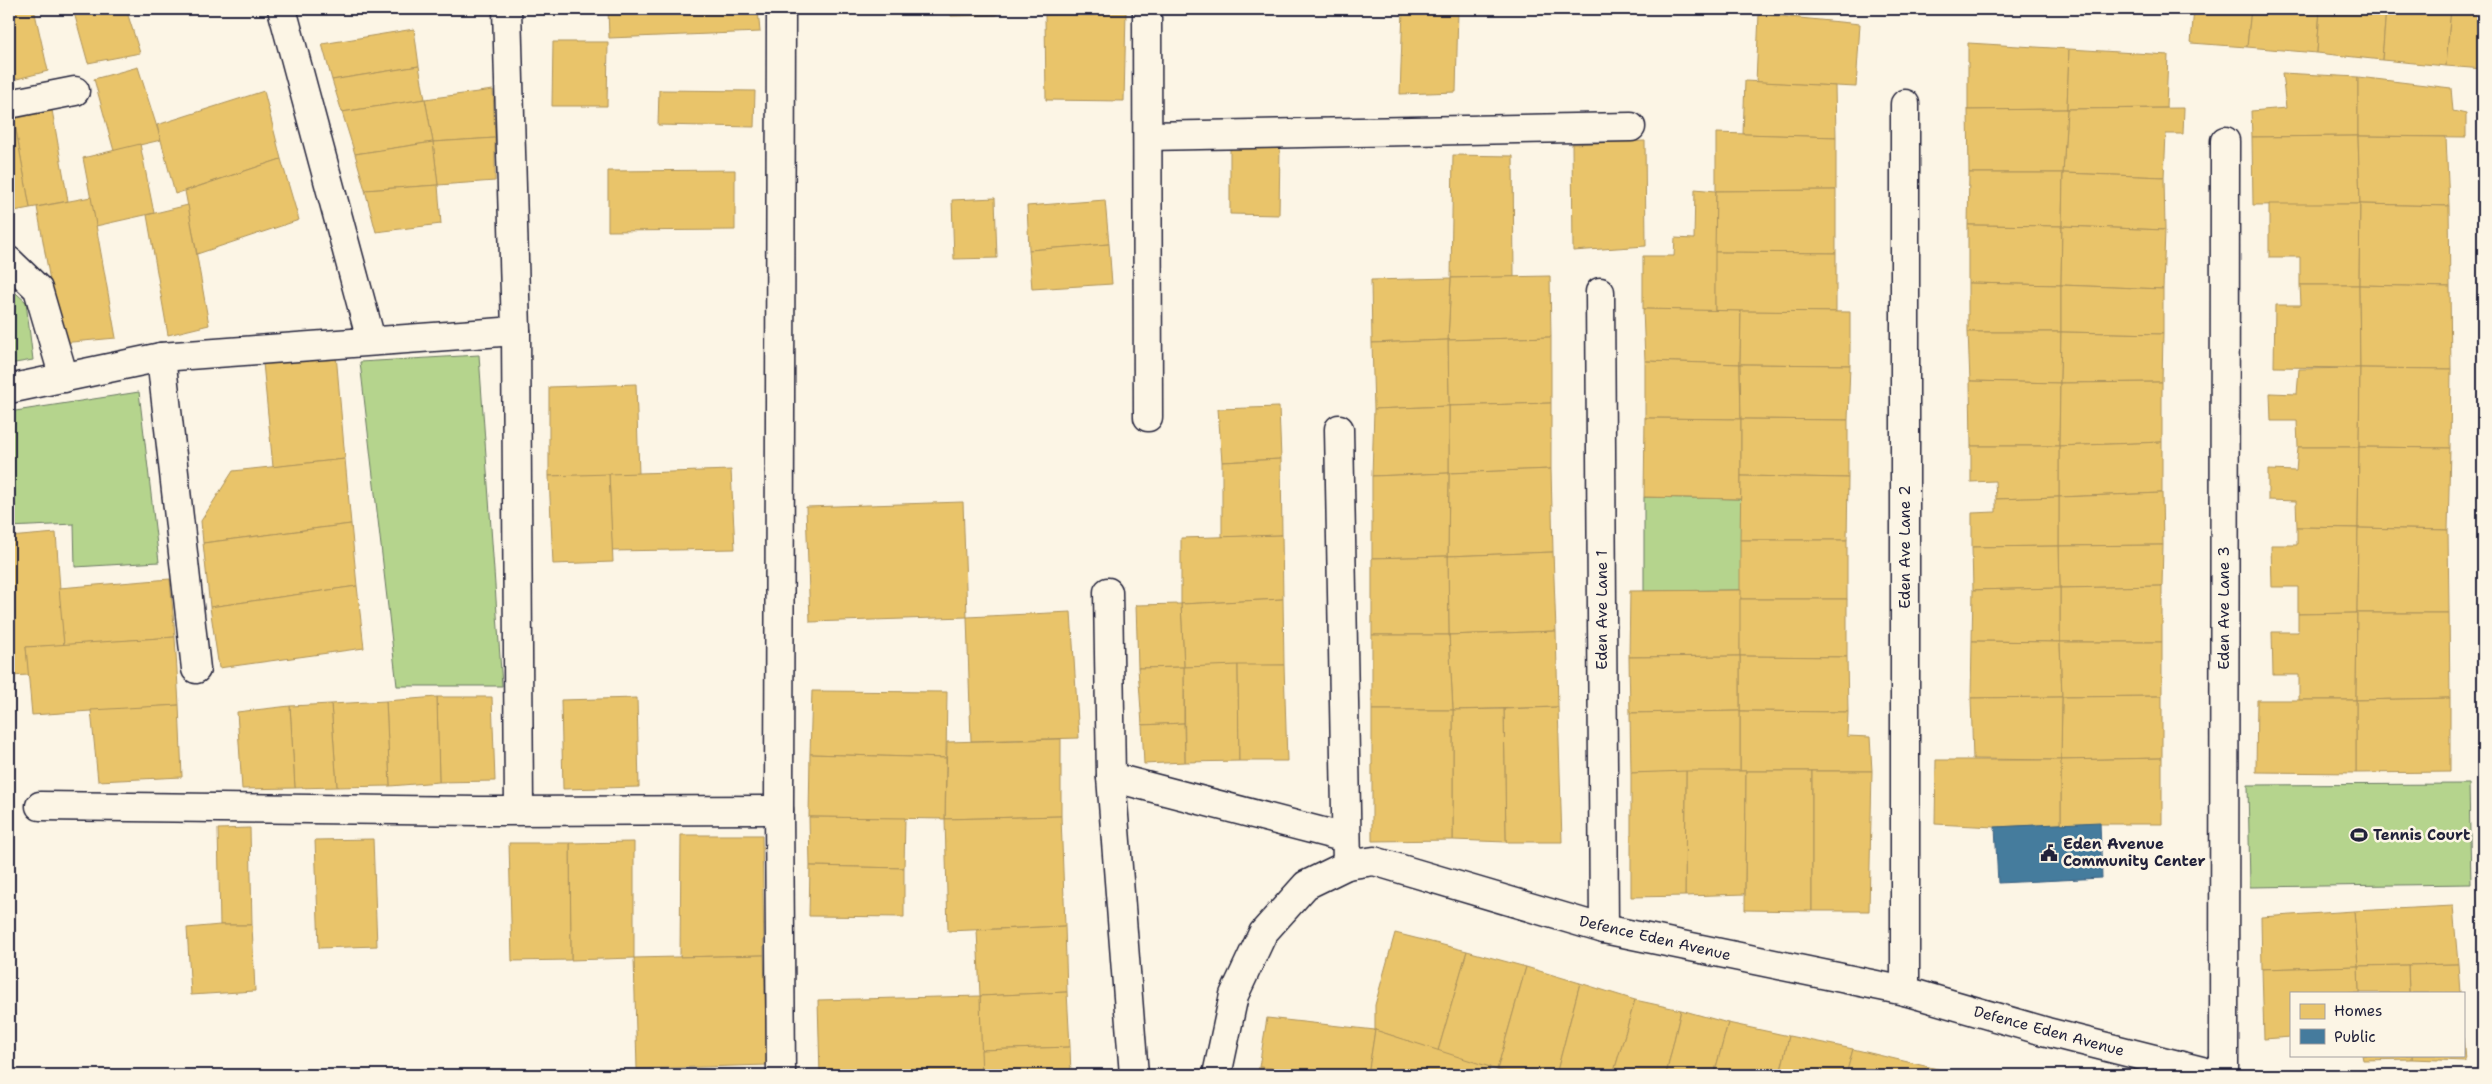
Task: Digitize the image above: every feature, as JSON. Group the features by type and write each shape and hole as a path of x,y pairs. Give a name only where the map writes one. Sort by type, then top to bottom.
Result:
{"street":[{"path":"282,9 371,340"},
{"path":"507,9 516,331 519,810"},
{"path":"781,9 779,810 781,1075"},
{"path":"1147,9 1148,417"},
{"path":"9,104 75,92"},
{"name":"Eden Ave Lane 2","path":"1904,991 1905,104"},
{"path":"1148,136 1631,127"},
{"name":"Eden Ave Lane 3","path":"2224,1075 2225,141"},
{"path":"9,262 38,289 64,378"},
{"name":"Eden Ave Lane 1","path":"1600,292 1604,929"},
{"path":"9,389 161,357 371,340 516,331"},
{"path":"161,357 196,669"},
{"path":"1339,429 1347,865"},
{"path":"1108,592 1111,777 1134,1075"},
{"path":"1111,777 1346,838"},
{"path":"40,806 779,810"},
{"name":"Defence Eden Avenue","path":"1217,1075 1234,995 1263,933 1306,885 1347,865 1374,861 1604,929 1904,991 2047,1032 2218,1075"}],"green space":[{"path":"9,287 26,302 33,360 9,364"},
{"path":"479,355 502,686 397,686 360,362"},
{"path":"139,392 159,562 75,567 74,524 9,527 9,412"},
{"path":"1644,497 1741,499 1741,590 1644,591"},
{"name":"Tennis Court","path":"2469,784 2471,884 2250,887 2248,785"}],"building: Homes":[{"path":"9,9 34,9 48,71 9,81"},
{"path":"73,9 126,9 140,53 88,63"},
{"path":"608,9 758,9 760,32 609,38"},
{"path":"802,9 912,9 912,11 802,13"},
{"path":"951,9 997,9 997,15 951,16"},
{"path":"1045,9 1125,9 1126,12 1045,15"},
{"path":"1403,9 1458,9 1456,92 1400,94"},
{"path":"2194,9 2251,9 2247,47 2191,43"},
{"path":"2251,9 2320,9 2317,53 2247,47"},
{"path":"2320,9 2386,9 2382,60 2317,53"},
{"path":"2386,9 2451,9 2446,66 2382,60"},
{"path":"2451,9 2483,9 2483,69 2446,66"},
{"path":"1126,12 1124,101 1046,100 1045,15"},
{"path":"1759,14 1860,24 1856,87 1756,82"},
{"path":"414,29 419,66 332,80 322,44"},
{"path":"553,42 608,42 607,106 552,106"},
{"path":"1968,43 2069,49 2067,109 1968,110"},
{"path":"2069,49 2168,55 2166,108 2067,109"},
{"path":"419,66 425,99 342,112 332,80"},
{"path":"138,67 161,140 114,151 94,79"},
{"path":"2282,73 2358,77 2358,136 2252,137 2251,111 2286,108"},
{"path":"2358,77 2451,88 2453,111 2466,114 2466,137 2358,136"},
{"path":"1745,81 1835,86 1836,137 1743,134"},
{"path":"493,90 495,138 433,142 425,99"},
{"path":"659,90 755,91 754,127 658,125"},
{"path":"264,91 281,159 175,194 157,125"},
{"path":"425,99 433,142 355,154 342,112"},
{"path":"2184,108 2183,134 2166,134 2164,177 2063,173 2067,109"},
{"path":"2067,109 2063,173 1969,173 1968,110"},
{"path":"52,110 68,201 30,208 14,119"},
{"path":"14,119 30,208 9,212 9,120"},
{"path":"1716,133 1836,137 1836,190 1716,191"},
{"path":"2358,136 2360,204 2253,205 2252,137"},
{"path":"2358,136 2446,137 2449,206 2360,204"},
{"path":"495,138 495,181 438,185 433,142"},
{"path":"1645,141 1646,246 1573,251 1572,144"},
{"path":"433,142 438,185 365,190 355,154"},
{"path":"140,144 154,213 96,226 83,158"},
{"path":"1230,146 1280,147 1279,215 1230,214"},
{"path":"1453,155 1513,156 1514,277 1451,278"},
{"path":"281,159 299,220 197,254 185,191"},
{"path":"735,170 735,230 608,231 608,171"},
{"path":"1969,173 2063,173 2062,226 1968,225"},
{"path":"2063,173 2164,177 2165,230 2062,226"},
{"path":"438,185 441,224 376,232 365,190"},
{"path":"1695,189 1716,191 1715,311 1643,309 1643,256 1674,256 1675,238 1694,239"},
{"path":"1836,190 1836,253 1715,252 1716,191"},
{"path":"91,197 116,338 61,343 37,207"},
{"path":"995,198 997,258 954,259 952,200"},
{"path":"1105,200 1109,244 1029,250 1027,206"},
{"path":"2269,204 2360,204 2359,285 2300,285 2300,257 2269,257"},
{"path":"2360,204 2449,206 2450,287 2359,285"},
{"path":"188,205 209,325 168,335 147,215"},
{"path":"1968,225 2062,226 2061,285 1968,283"},
{"path":"2062,226 2165,230 2163,289 2061,285"},
{"path":"1109,244 1112,284 1032,289 1029,250"},
{"path":"1715,252 1836,253 1836,312 1715,311"},
{"path":"1550,276 1551,337 1448,340 1451,278"},
{"path":"1451,278 1448,340 1372,343 1371,280"},
{"path":"1968,283 2061,285 2061,332 1968,332"},
{"path":"2061,285 2163,289 2163,334 2061,332"},
{"path":"2300,285 2359,285 2360,368 2274,367 2275,305 2301,305"},
{"path":"2359,285 2450,287 2451,369 2360,368"},
{"path":"1643,309 1741,311 1740,364 1645,361"},
{"path":"1741,311 1850,312 1850,365 1740,364"},
{"path":"1968,332 2061,332 2060,383 1970,381"},
{"path":"2061,332 2163,334 2162,382 2060,383"},
{"path":"1551,337 1551,403 1449,406 1448,340"},
{"path":"1448,340 1449,406 1374,409 1372,343"},
{"path":"336,354 345,459 273,467 263,363"},
{"path":"1645,361 1740,364 1741,419 1645,418"},
{"path":"1740,364 1850,365 1848,420 1741,419"},
{"path":"2360,368 2359,447 2298,447 2297,421 2271,421 2270,393 2297,394 2299,369"},
{"path":"2360,368 2451,369 2450,448 2359,447"},
{"path":"1970,381 2060,383 2059,446 1971,446"},
{"path":"2162,382 2162,442 2059,446 2060,383"},
{"path":"636,384 639,474 549,476 549,387"},
{"path":"1551,403 1551,469 1449,473 1449,406"},
{"path":"1449,406 1449,473 1372,476 1374,409"},
{"path":"1279,407 1281,459 1222,462 1218,409"},
{"path":"1645,418 1741,419 1741,499 1644,497"},
{"path":"1741,419 1848,420 1848,478 1741,476"},
{"path":"2162,442 2162,493 2059,497 2059,446"},
{"path":"1971,446 2059,446 2059,497 1996,499 1995,481 1971,482"},
{"path":"2298,447 2359,447 2358,528 2297,527 2296,501 2268,500 2268,470 2296,471"},
{"path":"2359,447 2450,448 2448,530 2358,528"},
{"path":"345,459 351,524 203,543 201,521 233,471"},
{"path":"1281,459 1282,535 1222,537 1222,462"},
{"path":"1551,469 1553,552 1448,556 1449,473"},
{"path":"731,470 735,549 612,551 609,474"},
{"path":"1449,473 1448,556 1372,558 1372,476"},
{"path":"609,474 613,562 553,564 549,476"},
{"path":"1741,476 1848,478 1847,540 1740,540"},
{"path":"2162,493 2163,545 2059,546 2059,497"},
{"path":"2059,497 2059,546 1972,547 1972,513 1996,512 1996,499"},
{"path":"963,502 967,617 810,622 806,507"},
{"path":"351,524 357,586 210,607 203,543"},
{"path":"2297,527 2358,528 2357,613 2298,614 2298,587 2272,587 2271,545 2297,545"},
{"path":"2358,528 2448,530 2449,613 2357,613"},
{"path":"56,533 64,645 26,647 29,675 9,676 9,537"},
{"path":"1282,535 1283,599 1181,604 1181,538"},
{"path":"1740,540 1847,540 1847,599 1740,599"},
{"path":"2163,545 2162,586 2060,588 2059,546"},
{"path":"2059,546 2060,588 1973,590 1972,547"},
{"path":"1553,552 1556,631 1449,635 1448,556"},
{"path":"1448,556 1449,635 1372,635 1372,558"},
{"path":"170,579 175,637 64,645 59,588"},
{"path":"357,586 364,648 219,668 210,607"},
{"path":"2162,586 2162,642 2060,642 2060,588"},
{"path":"2060,588 2060,642 1972,641 1973,590"},
{"path":"1741,590 1740,656 1629,657 1630,591"},
{"path":"1283,599 1284,665 1184,667 1181,604"},
{"path":"1740,599 1847,599 1847,657 1740,656"},
{"path":"1181,604 1184,667 1138,668 1136,605"},
{"path":"1071,612 1079,738 971,741 967,617"},
{"path":"2357,613 2356,700 2299,700 2299,675 2273,675 2272,632 2298,632 2298,614"},
{"path":"2357,613 2449,613 2450,698 2356,700"},
{"path":"1556,631 1558,707 1453,710 1449,635"},
{"path":"1372,635 1449,635 1453,710 1372,710"},
{"path":"175,637 179,705 32,715 26,647"},
{"path":"1972,641 2060,642 2062,697 1971,698"},
{"path":"2060,642 2162,642 2162,696 2062,697"},
{"path":"1740,656 1847,657 1848,712 1740,711"},
{"path":"1740,656 1740,711 1630,713 1629,657"},
{"path":"1238,665 1239,761 1185,762 1184,667"},
{"path":"1238,665 1284,665 1287,761 1239,761"},
{"path":"1184,667 1184,723 1142,725 1138,668"},
{"path":"812,691 947,692 946,758 810,754"},
{"path":"2162,696 2162,758 2061,760 2062,697"},
{"path":"437,697 492,697 495,781 439,782"},
{"path":"437,697 439,782 390,786 386,701"},
{"path":"2062,697 2061,760 1973,759 1971,698"},
{"path":"637,698 639,787 563,789 561,700"},
{"path":"2450,698 2450,772 2356,773 2356,700"},
{"path":"2257,700 2356,700 2356,773 2256,772"},
{"path":"386,701 390,786 337,787 331,704"},
{"path":"331,704 337,787 295,788 290,706"},
{"path":"179,705 182,777 98,781 91,710"},
{"path":"290,706 295,788 242,789 237,712"},
{"path":"1558,707 1562,842 1506,842 1504,709"},
{"path":"1504,709 1506,842 1453,840 1453,710"},
{"path":"1372,710 1453,710 1453,840 1372,841"},
{"path":"1740,711 1848,712 1847,736 1870,737 1872,771 1740,771"},
{"path":"1740,711 1740,771 1631,773 1630,713"},
{"path":"1184,723 1185,762 1144,764 1142,725"},
{"path":"1061,739 1061,816 945,819 947,742"},
{"path":"810,754 946,758 945,819 809,817"},
{"path":"2162,758 2162,824 2061,824 2061,760"},
{"path":"1936,760 2061,760 2061,824 1995,827 1935,824"},
{"path":"1686,771 1746,771 1745,894 1685,896"},
{"path":"1686,771 1685,896 1631,897 1631,773"},
{"path":"1746,771 1812,771 1812,911 1745,910"},
{"path":"1812,771 1872,771 1869,911 1812,911"},
{"path":"1061,816 1065,926 948,931 945,819"},
{"path":"809,817 905,818 904,868 810,866"},
{"path":"250,828 252,925 220,925 218,829"},
{"path":"681,835 762,835 764,955 680,957"},
{"path":"373,839 377,946 319,948 315,840"},
{"path":"634,842 634,958 571,960 570,843"},
{"path":"509,843 570,843 571,960 512,961"},
{"path":"810,866 904,868 904,917 809,916"},
{"path":"2453,906 2458,964 2358,966 2354,911"},
{"path":"2354,911 2358,966 2262,969 2261,917"},
{"path":"252,925 255,991 191,995 187,928"},
{"path":"1065,926 1067,992 980,996 977,930"},
{"path":"1395,933 1467,951 1438,1051 1375,1030 1375,1005"},
{"path":"1467,951 1526,967 1497,1070 1438,1051"},
{"path":"764,955 767,1065 637,1069 634,958"},
{"path":"2458,964 2460,992 2409,992 2408,965"},
{"path":"2408,965 2409,992 2359,992 2358,966"},
{"path":"2358,966 2359,992 2290,992 2290,1037 2264,1039 2262,969"},
{"path":"1526,967 1580,983 1556,1075 1515,1075 1497,1070"},
{"path":"1580,983 1635,1000 1613,1075 1556,1075"},
{"path":"1067,992 1070,1047 981,1050 980,996"},
{"path":"980,996 982,1075 820,1075 818,1000"},
{"path":"1635,1000 1681,1010 1666,1075 1613,1075"},
{"path":"1681,1010 1728,1023 1714,1075 1666,1075"},
{"path":"1267,1018 1375,1030 1368,1075 1330,1075 1259,1067"},
{"path":"1728,1023 1789,1036 1780,1075 1714,1075"},
{"path":"1375,1030 1490,1067 1488,1075 1368,1075"},
{"path":"1789,1036 1853,1049 1846,1075 1780,1075"},
{"path":"1070,1047 1071,1075 982,1075 981,1050"},
{"path":"2464,1048 2465,1061 2412,1059 2412,1056 2464,1056"},
{"path":"1853,1049 1929,1067 1926,1075 1846,1075"},
{"path":"2362,1056 2412,1056 2412,1059 2363,1060"},
{"path":"1259,1067 1330,1075 1258,1075"},
{"path":"1929,1067 1964,1075 1926,1075"}],"building: Public":[{"name":"Eden Avenue Community Center","path":"2100,822 2102,878 1998,883 1995,827"}],"place":[{"name":"Tennis Court","path":"2359,835"},
{"name":"Eden Avenue Community Center","path":"2049,853"}]}
